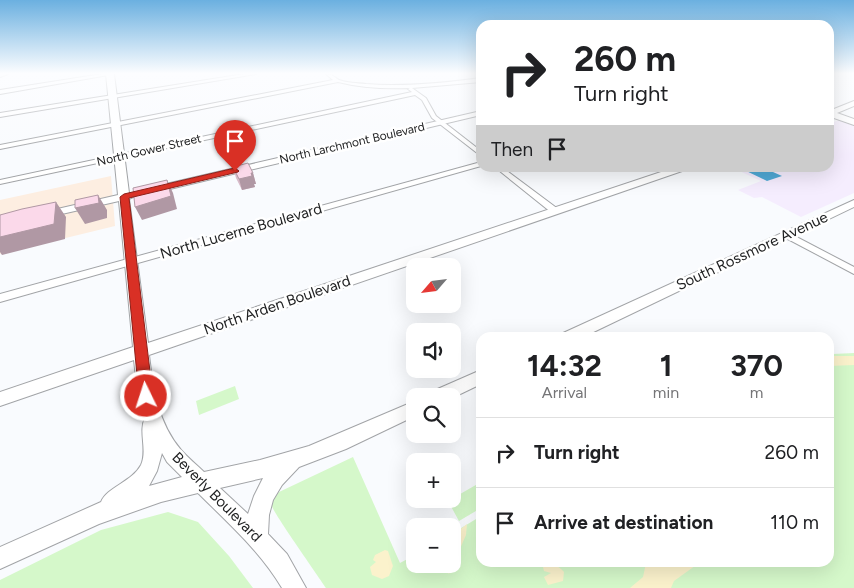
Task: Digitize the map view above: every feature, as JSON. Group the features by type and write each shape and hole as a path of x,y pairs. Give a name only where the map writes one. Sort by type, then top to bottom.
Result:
{"main road":[{"name":"Beverly Boulevard","path":"114,101 146,396 157,428 165,443 183,466 258,538 279,562 295,588"},
{"path":"834,111 854,103"},
{"name":"North Larchmont Boulevard","path":"32,218 476,114"},
{"path":"834,116 854,122"},
{"name":"North Arden Boulevard","path":"0,398 669,172"},
{"name":"South Rossmore Avenue","path":"579,332 854,203"},
{"path":"457,388 476,379"},
{"path":"67,527 130,491 150,469 154,457 154,447 146,396"},
{"path":"0,558 67,527 140,499 295,460 406,412"},
{"path":"258,538 259,508 264,494 272,480 295,460"}],"street":[{"path":"0,116 87,101"},
{"path":"0,147 230,101"},
{"name":"North Gower Street","path":"0,182 375,101"},
{"path":"425,101 432,115 476,150"},
{"name":"North Lucerne Boulevard","path":"0,298 476,165"},
{"path":"504,172 555,211"},
{"path":"787,234 854,272"}],"shaded area":[{"path":"839,120 854,126 854,193 801,217 762,197 754,198 738,190 761,181 742,172 834,172 834,122"},
{"path":"111,176 115,226 0,254 0,200"}],"green space":[{"path":"854,353 854,588 326,588 274,511 272,506 273,500 279,492 353,457 400,563 406,560 406,573 461,573 461,528 476,519 476,567 834,567 834,354"},
{"path":"235,386 239,399 199,415 196,401"},
{"path":"476,485 476,511 461,520 461,518 457,518 452,508 461,508 461,494"},
{"path":"168,512 198,522 229,556 253,588 0,588 0,580 101,530"}],"sand":[{"path":"834,356 854,356 854,365 834,366"},
{"path":"467,524 466,535 461,546 461,529"},
{"path":"385,550 388,551 393,566 389,576 382,579 372,575 370,567 376,562 373,560 375,555"},
{"path":"543,567 558,567 564,572 563,581 548,585 544,577 551,573 544,571"},
{"path":"645,567 693,567 674,581 671,588 630,588 643,577"}],"water":[{"path":"748,172 773,172 782,176 767,181"}],"building":[{"path":"248,163 253,173 251,173 252,176 239,179 233,167"},
{"path":"167,180 171,196 135,207 133,188"},
{"path":"98,195 99,203 75,208 75,200"},
{"path":"56,202 54,224 0,237 0,215"}],"route":[{"path":"146,396 124,197 235,171"}]}
